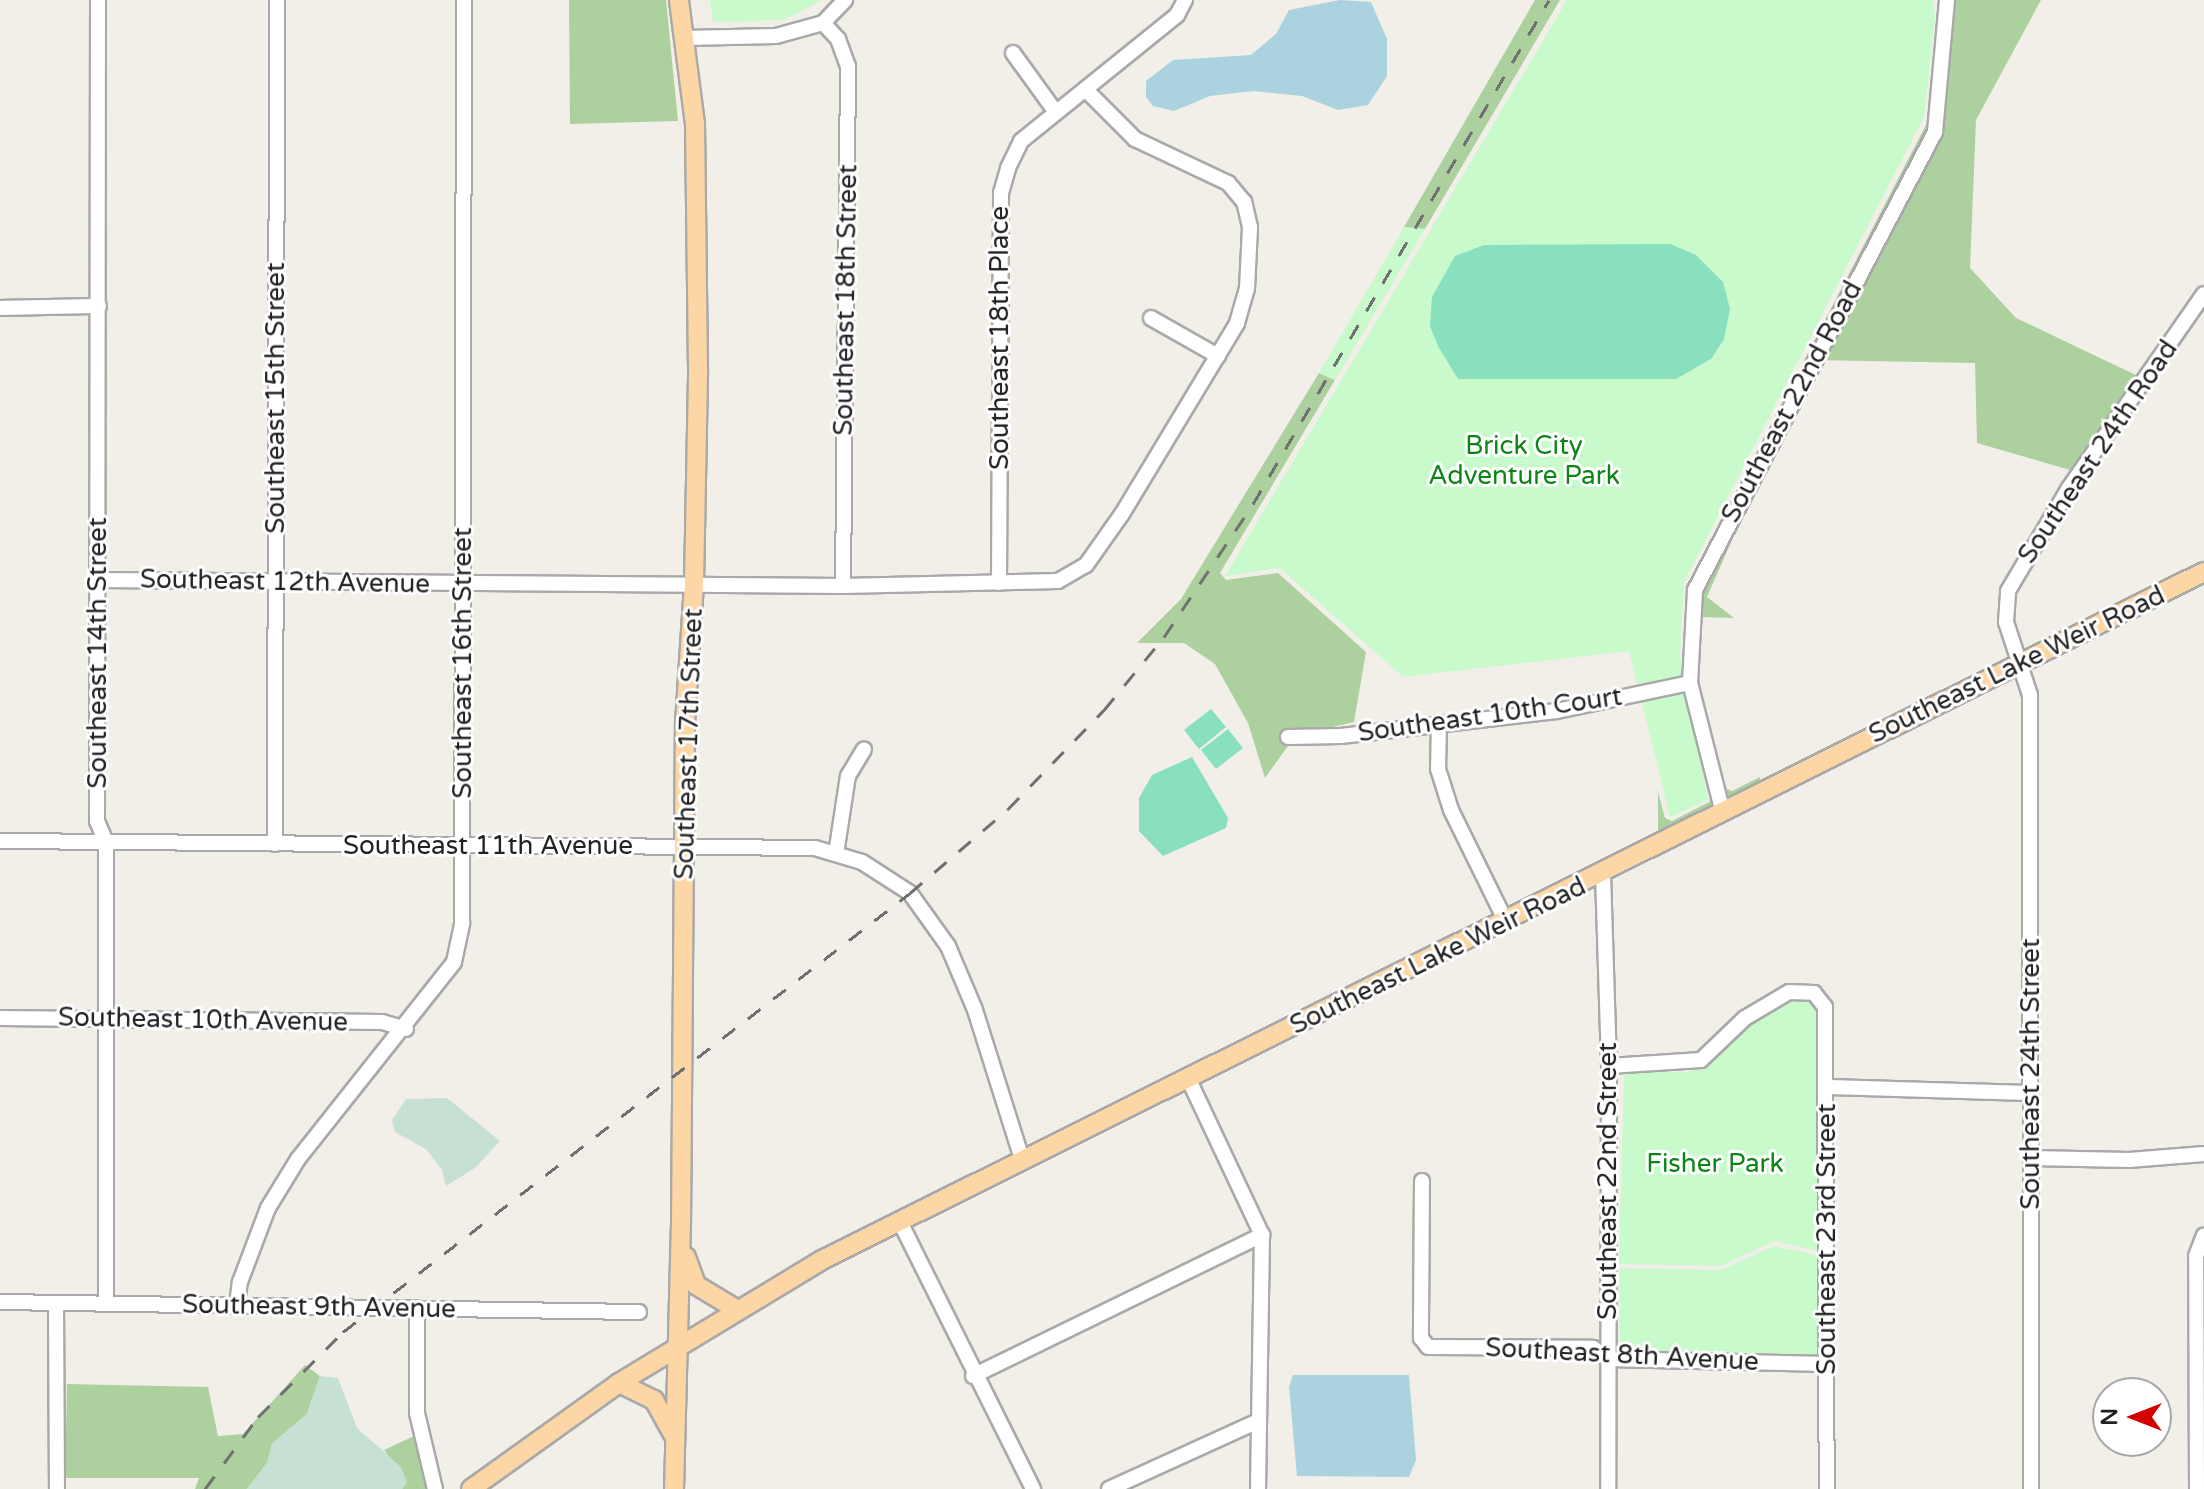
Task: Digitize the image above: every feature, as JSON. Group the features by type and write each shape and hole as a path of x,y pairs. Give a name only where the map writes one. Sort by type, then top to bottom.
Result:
{"main road":[{"name":"Southeast 17th Street","path":"674,1489 681,1239 685,723 694,584 699,193 679,0"},
{"name":"Southeast Lake Weir Road","path":"471,1489 619,1383 678,1349 736,1309 822,1260 901,1224 1603,874 2019,660 2204,572"},
{"path":"681,1239 696,1285 736,1309"},
{"path":"619,1383 654,1400 675,1441"}],"street":[{"name":"Southeast 14th Street","path":"98,0 97,821 106,842 106,1304"},
{"name":"Southeast 15th Street","path":"275,844 277,0"},
{"name":"Southeast 16th Street","path":"237,1305 240,1282 268,1208 298,1159 406,1029 454,962 462,923 464,0"},
{"path":"685,38 776,36 823,23 845,0"},
{"name":"Southeast 18th Place","path":"999,583 1001,193 1021,141 1177,15 1185,0"},
{"name":"Southeast 22nd Road","path":"1723,813 1690,683 1695,590 1935,132 1947,0"},
{"name":"Southeast 18th Street","path":"823,23 838,39 848,66 843,586"},
{"path":"1013,53 1055,111"},
{"name":"Southeast 12th Avenue","path":"99,580 843,586 1058,581 1086,565 1218,356 1237,323 1247,289 1250,227 1244,202 1228,183 1135,139 1086,90"},
{"name":"Southeast 24th Road","path":"2019,660 2006,622 2008,591 2019,569 2069,488 2204,294"},
{"path":"0,308 99,306"},
{"path":"1151,318 1218,356"},
{"name":"Southeast 24th Street","path":"2019,660 2030,695 2031,1489"},
{"name":"Southeast 10th Court","path":"1288,737 1557,711 1690,683"},
{"path":"1439,723 1438,769 1451,810 1506,922"},
{"path":"836,854 848,776 864,749"},
{"name":"Southeast 11th Avenue","path":"0,841 815,848 862,862 910,893 934,920 975,1010 1023,1162"},
{"name":"Southeast 22nd Street","path":"1603,874 1609,1066 1608,1489"},
{"name":"Southeast 23rd Street","path":"1609,1066 1701,1060 1745,1018 1789,992 1814,993 1825,1007 1828,1087 1827,1489"},
{"name":"Southeast 10th Avenue","path":"0,1018 382,1022 406,1029"},
{"path":"1189,1080 1262,1235 1258,1489"},
{"path":"1828,1087 2030,1093"},
{"path":"2031,1158 2129,1160 2204,1154"},
{"name":"Southeast 8th Avenue","path":"1422,1181 1421,1338 1428,1347 1593,1348 1608,1359 1827,1364"},
{"path":"901,1224 973,1376 1033,1489"},
{"path":"973,1376 1262,1235"},
{"path":"2197,1489 2200,1387 2196,1256 2204,1235"},
{"name":"Southeast 9th Avenue","path":"0,1302 639,1312"},
{"path":"56,1303 57,1489"},
{"path":"417,1308 417,1413 435,1489"},
{"path":"1109,1489 1258,1421"}],"green space":[{"path":"569,0 666,0 678,121 570,124"},
{"path":"710,0 822,0 784,20 713,22"},
{"path":"1535,0 1560,0 1425,229 1404,227"},
{"name":"Brick City Adventure Park","path":"1567,0 1933,0 1935,18 1924,117 1684,582 1680,656 1708,800 1670,817 1629,651 1403,677 1280,568 1225,576"},
{"path":"1938,0 2041,0 1976,120 1970,268 2016,318 2142,378 2074,471 1977,443 1975,363 1811,360 1707,597 1734,618 1701,617 1695,622 1693,667 1724,788 1732,791 1760,777 1761,787 1658,839 1658,792 1665,818 1672,821 1713,800 1686,656 1689,583 1929,119"},
{"path":"1404,227 1425,229 1335,380 1319,373"},
{"path":"1670,244 1696,255 1723,282 1730,309 1724,339 1711,359 1676,379 1458,379 1430,326 1432,297 1455,256 1484,245"},
{"path":"1319,373 1335,380 1220,573 1226,580 1278,573 1366,652 1354,722 1295,736 1265,778 1248,723 1215,664 1184,643 1137,643 1181,599"},
{"path":"1211,709 1226,727 1199,749 1184,730"},
{"path":"1228,729 1243,748 1216,769 1201,750"},
{"path":"1192,757 1228,818 1226,828 1163,856 1139,831 1139,798 1152,775"},
{"name":"Fisher Park","path":"1796,997 1815,1002 1819,1013 1822,1252 1774,1241 1721,1266 1619,1264 1624,1072 1688,1072 1749,1020"},
{"path":"447,1098 500,1141 475,1168 446,1186 442,1170 426,1149 395,1132 392,1120 406,1099"},
{"path":"1774,1246 1820,1256 1827,1366 1620,1366 1619,1268 1721,1270"},
{"path":"305,1365 320,1376 307,1414 273,1443 267,1463 247,1489 195,1489 199,1478 65,1478 67,1384 208,1387 218,1436 243,1434"},
{"path":"320,1376 338,1378 357,1428 401,1467 407,1482 402,1489 247,1489 267,1463 272,1443 307,1414"},
{"path":"416,1435 429,1489 402,1489 407,1482 384,1450"}],"water":[{"path":"1340,0 1371,2 1387,39 1387,76 1368,105 1338,110 1302,96 1254,91 1210,96 1174,111 1153,106 1146,97 1146,81 1173,60 1251,55 1276,34 1289,10"},
{"path":"1293,1375 1409,1375 1416,1460 1409,1477 1297,1476 1289,1387"}],"railway":[{"path":"205,1489 258,1417 343,1332 910,893 1008,809 1104,710 1164,637 1253,504 1549,0"}]}
